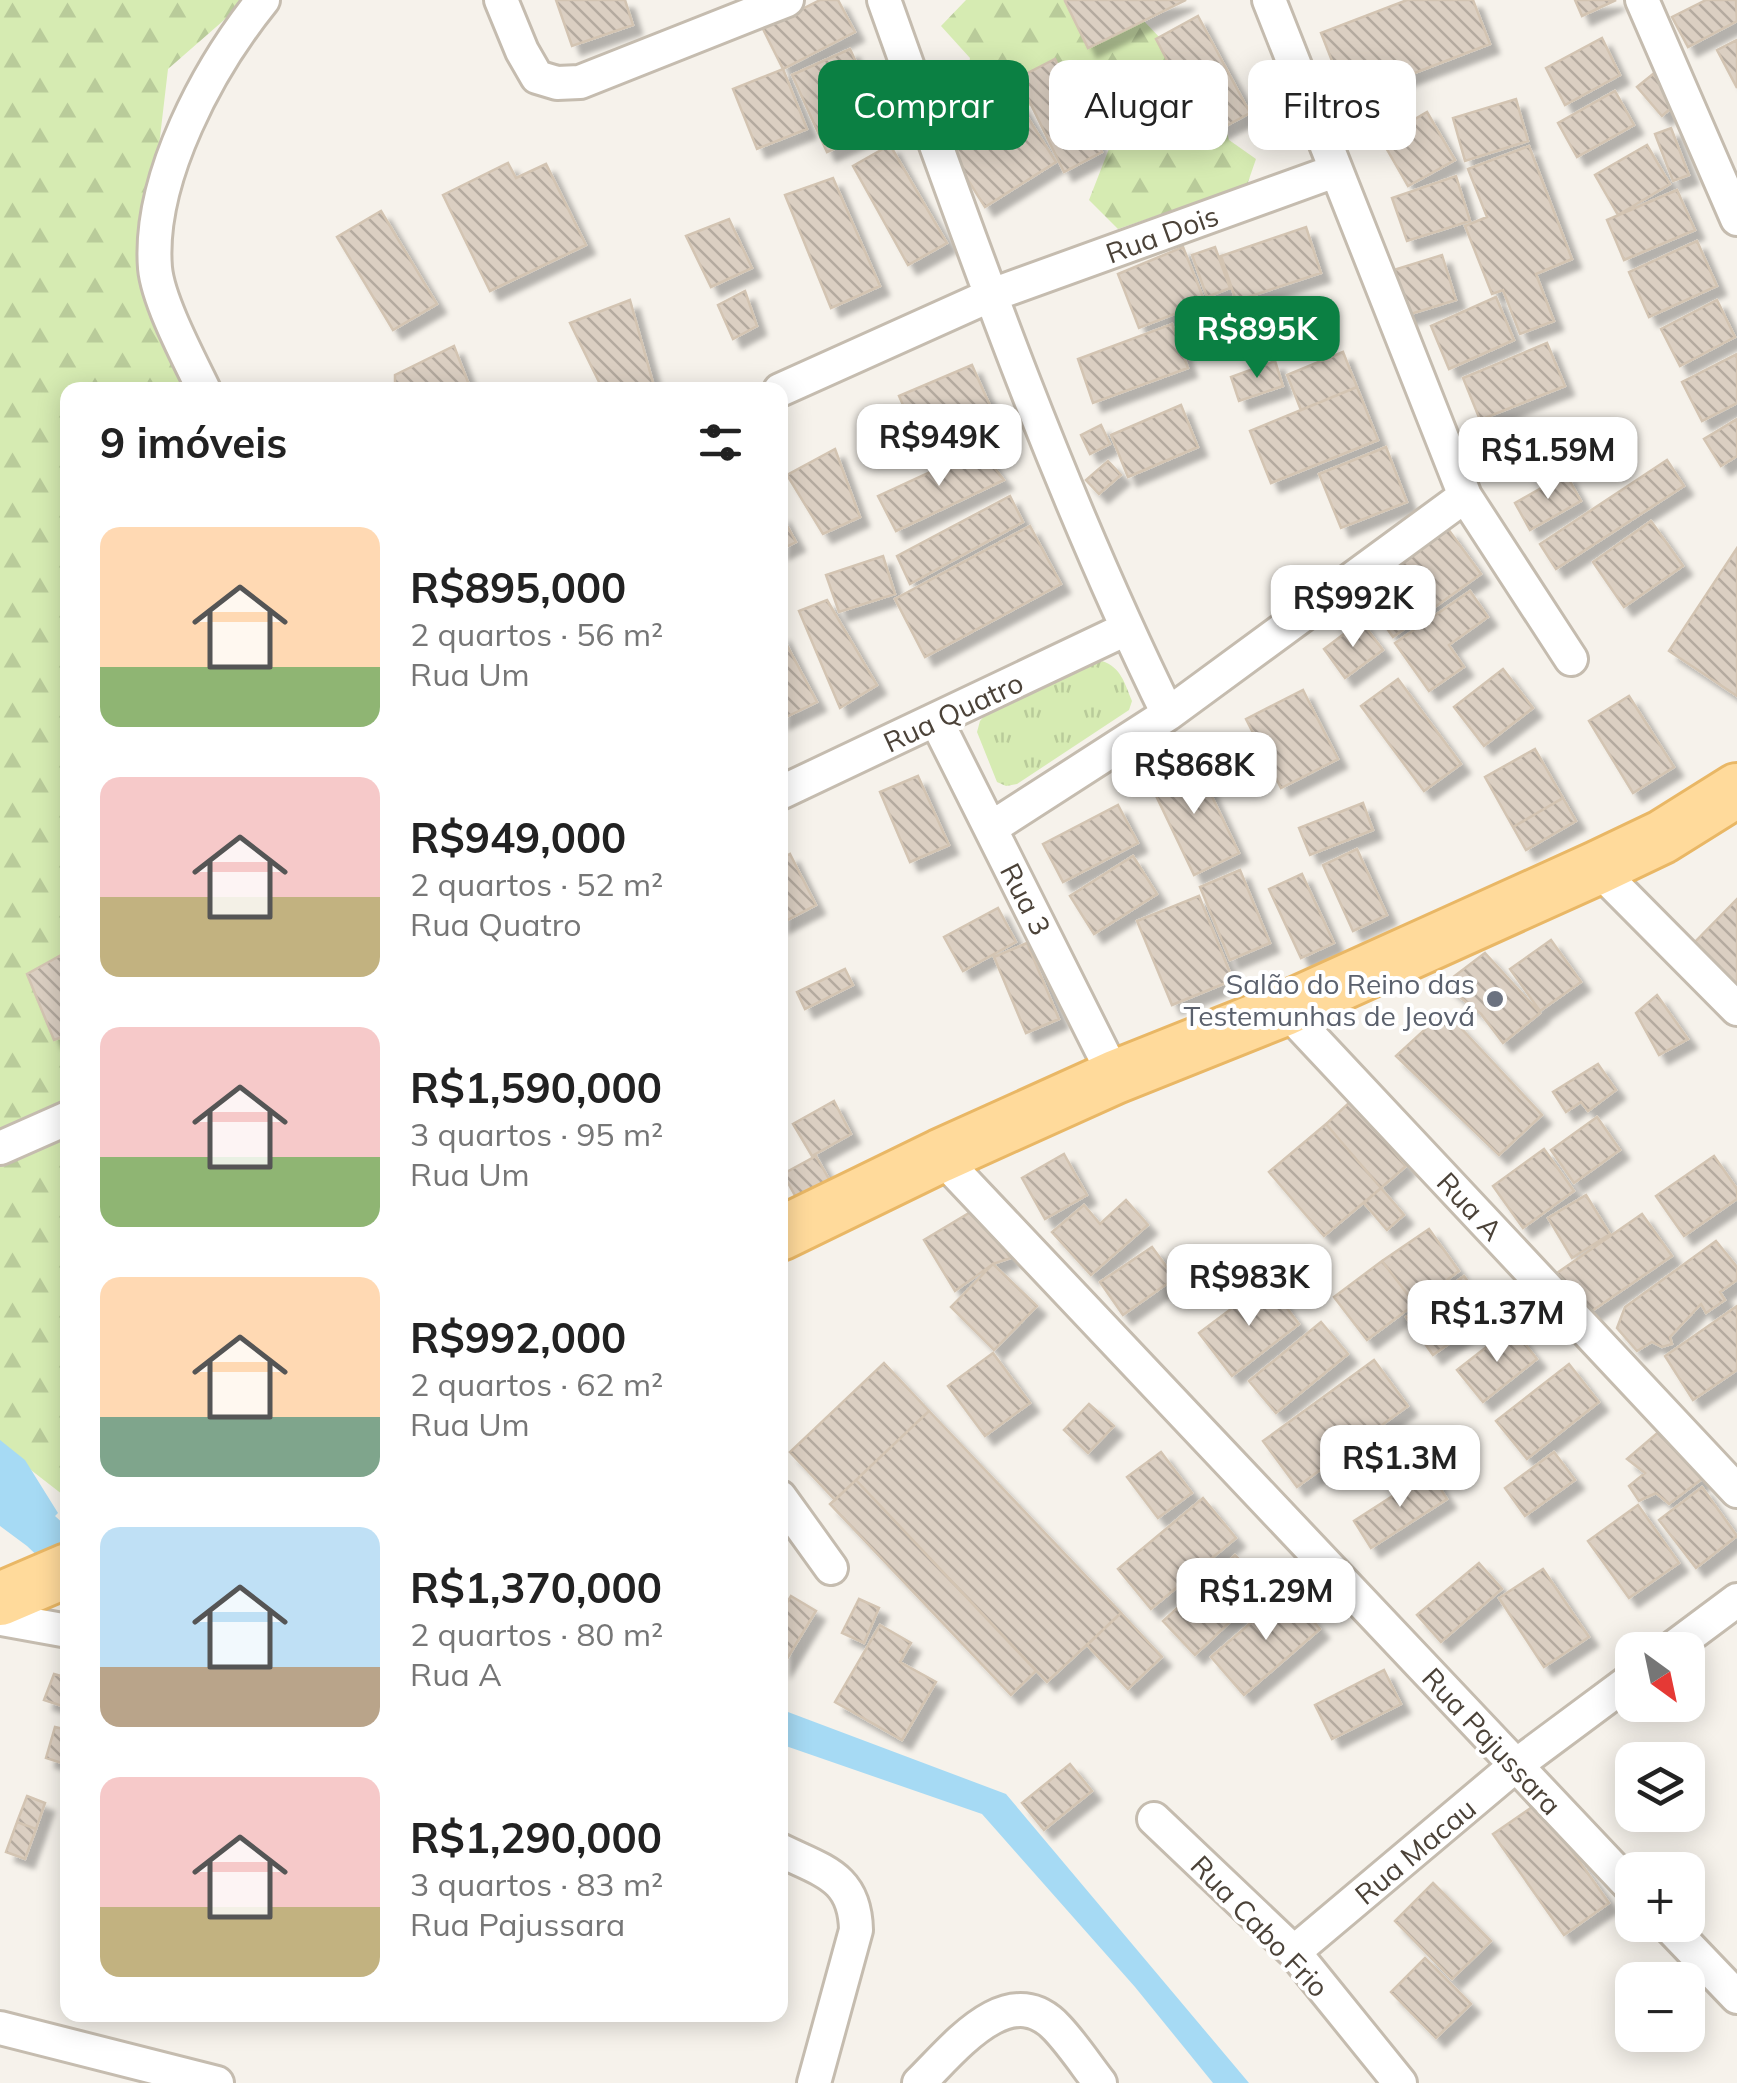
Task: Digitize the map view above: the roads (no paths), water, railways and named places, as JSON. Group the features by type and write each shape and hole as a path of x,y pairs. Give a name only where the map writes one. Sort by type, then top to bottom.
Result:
{"main road":[{"path":"788,1230 1114,1077 1284,1009 1598,868 1662,837 1737,790"},
{"path":"1,1610 60,1574"}],"street":[{"path":"200,382 155,271 158,212 171,166 198,103 233,37 263,0"},
{"path":"500,0 538,77 558,83 580,82 787,0"},
{"path":"884,0 989,296 1126,629 1168,714"},
{"path":"1270,0 1465,496 1572,659"},
{"path":"1642,0 1737,219"},
{"name":"Rua Dois","path":"989,296 1335,171"},
{"path":"788,386 989,296"},
{"path":"990,828 1168,714 1465,496"},
{"name":"Rua Quatro","path":"788,788 1126,629"},
{"name":"Rua 3","path":"936,720 1114,1077"},
{"path":"1598,868 1737,1009"},
{"name":"Rua A","path":"1284,1009 1737,1491"},
{"path":"0,1148 60,1122"},
{"name":"Rua Pajussara","path":"940,1156 1615,1870"},
{"path":"788,1508 831,1568"},
{"path":"1694,1632 1737,1600"},
{"path":"1,1610 60,1628"},
{"name":"Rua Macau","path":"1294,1952 1516,1766 1615,1691"},
{"name":"Rua Cabo Frio","path":"1154,1819 1294,1952 1400,2083"},
{"path":"788,1854 833,1876 848,1889 856,1908 856,1930 814,2083"},
{"path":"1684,1942 1737,1997"},
{"path":"919,2083 973,2030 1003,2012 1030,2009 1055,2025 1100,2083"},
{"path":"0,2028 217,2083"}],"water":[{"path":"0,1440 25,1460 58,1513 55,1516 60,1521 60,1577 0,1526"},
{"path":"788,1712 1006,1794 1249,2083 1213,2083 1135,1987 982,1814 788,1747"}],"place":[{"name":"Salão do Reino das Testemunhas de Jeová","path":"1495,999"}]}
